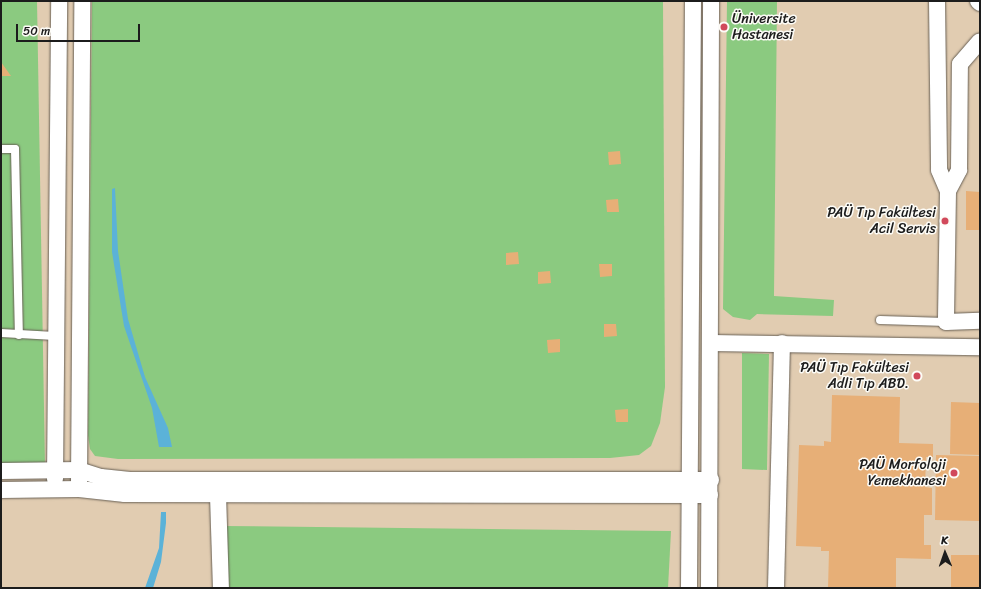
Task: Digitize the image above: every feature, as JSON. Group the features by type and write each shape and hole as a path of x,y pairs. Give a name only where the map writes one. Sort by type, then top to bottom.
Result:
{"street":[{"path":"55,489 55,336 59,1"},
{"path":"79,489 82,1"},
{"path":"689,588 693,1"},
{"path":"709,588 711,1"},
{"path":"937,1 939,170 948,191 946,322 980,321"},
{"path":"948,191 959,170 960,64 980,41"},
{"path":"711,343 980,347"},
{"path":"776,588 782,343"},
{"path":"1,471 79,470 101,477 130,480 710,488"},
{"path":"1,490 79,489 125,494 218,494 690,487"},
{"path":"218,494 221,588"}],"lane":[{"path":"1,149 15,149 19,335"},
{"path":"880,320 946,322"},
{"path":"1,333 55,336"}],"shaded area":[{"path":"1,1 980,1 980,588 1,588"}],"green space":[{"path":"1,1 37,1 45,466 1,469"},
{"path":"92,1 663,1 665,387 660,423 651,446 639,455 610,458 118,459 95,456 90,449 88,435"},
{"path":"727,1 777,1 774,296 834,300 833,316 757,314 750,320 733,317 723,309"},
{"path":"742,353 769,354 767,470 742,469"},
{"path":"223,526 671,531 668,588 223,588"}],"water":[{"path":"115,188 118,251 128,319 145,377 168,428 172,447 159,447 152,408 124,326 112,252 112,189"},
{"path":"161,512 166,512 166,523 161,562 153,588 145,588 159,548"}],"building":[{"path":"1,62 11,76 1,76"},
{"path":"620,151 621,164 609,165 608,152"},
{"path":"966,191 980,192 980,230 966,230"},
{"path":"618,199 619,212 607,212 606,200"},
{"path":"518,252 519,264 506,265 506,253"},
{"path":"599,264 612,264 612,276 600,277"},
{"path":"550,271 551,283 538,284 538,272"},
{"path":"604,324 616,324 617,336 604,337"},
{"path":"560,339 560,352 548,353 547,340"},
{"path":"832,395 900,397 899,443 933,444 933,457 926,457 925,487 932,488 932,515 924,515 924,545 931,545 931,559 896,558 896,588 828,588 829,551 821,551 821,547 796,546 799,445 824,446 824,441 831,442"},
{"path":"951,402 980,403 980,455 950,454"},
{"path":"628,409 628,422 616,422 615,410"},
{"path":"936,455 980,456 980,521 935,520"},
{"path":"951,555 980,555 980,588 951,588"}],"place":[{"name":"Üniversite Hastanesi","path":"724,27"},
{"name":"PAÜ Tıp Fakültesi Acil Servis","path":"945,221"},
{"name":"PAÜ Tıp Fakültesi Adli Tıp ABD.","path":"917,376"},
{"name":"PAÜ Morfoloji Yemekhanesi","path":"954,473"}]}
